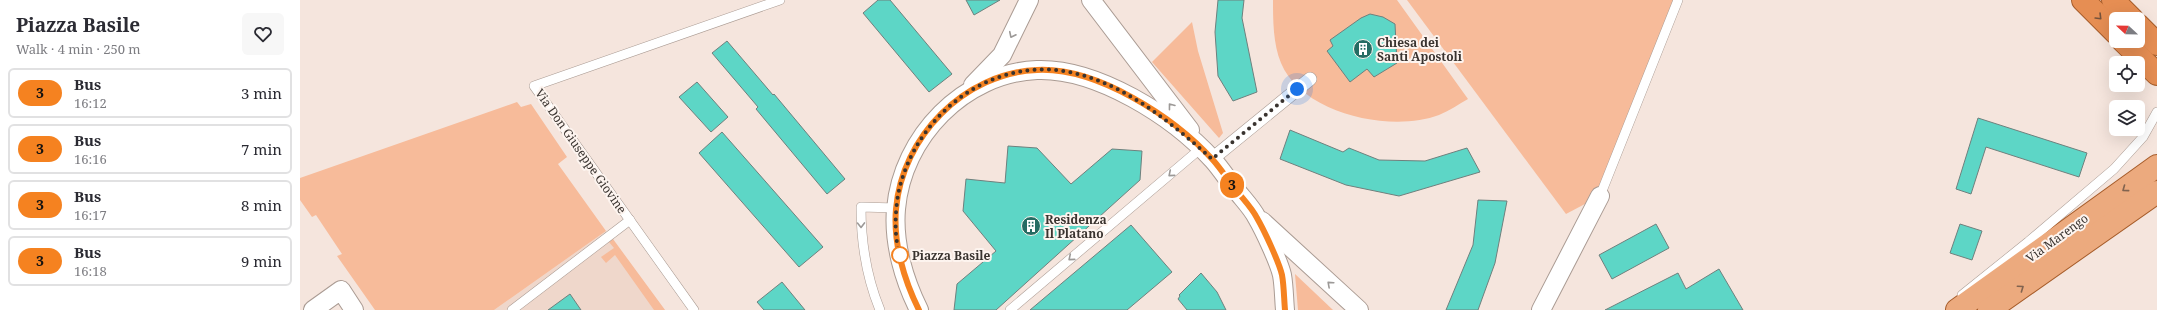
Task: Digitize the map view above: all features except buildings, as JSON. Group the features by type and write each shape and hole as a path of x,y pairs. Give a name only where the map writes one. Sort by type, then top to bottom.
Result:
{"highway":[{"path":"2083,0 2109,27"},
{"path":"2113,0 2125,12"},
{"path":"2145,32 2157,44"},
{"path":"2131,48 2157,74"}],"main road":[{"name":"Via Marengo","path":"1957,310 2157,166"},
{"name":"Via Marengo","path":"1989,310 2157,192"}],"street":[{"path":"919,310 900,255 896,231 896,208 903,175 917,144 938,117 1002,55 1029,0"},
{"path":"1091,0 1206,154 1257,217 1359,310"},
{"path":"963,94 993,80 1020,72 1037,70 1069,72 1109,85 1140,103 1167,121 1206,154"},
{"path":"1206,154 1310,79"},
{"path":"1541,310 1600,196"},
{"path":"1257,217 1282,274 1285,310"},
{"path":"313,310 341,290 354,310"}],"lane":[{"name":"Via Don Giuseppe Giovine","path":"694,310 534,86 780,0"},
{"path":"1600,196 1678,0"},
{"path":"1946,310 1972,285 2028,242 2114,169 2143,137 2157,112"},
{"path":"1010,310 1206,154"},
{"path":"880,310 869,279 863,253 861,207 896,208"},
{"path":"512,310 630,220"}],"shaded area":[{"path":"1273,0 1397,0 1468,99 1439,115 1419,120 1397,122 1373,120 1350,115 1328,107 1308,95 1292,81 1281,63 1276,48 1273,24"},
{"path":"1407,0 1678,0 1600,196 1566,214"},
{"path":"1192,22 1198,51 1223,133 1219,138 1152,62"},
{"path":"517,102 521,107 531,104 567,157 558,164 606,231 494,310 375,310 337,256 342,254 316,215 312,217 300,200 300,178"},
{"path":"606,231 665,310 494,310"},
{"path":"613,239 665,310 654,310 615,255 606,263 601,257 614,248 609,242"},
{"path":"1295,274 1333,310 1298,310"}],"bus line":[{"name":"3","path":"919,310 902,266 896,231 896,208 899,190 903,175 917,144 938,117 963,94 979,85 1020,72 1054,70 1084,76 1109,85 1153,110 1189,138 1212,159 1257,217 1282,274 1285,310"}],"place":[{"name":"Chiesa dei Santi Apostoli","path":"1363,49"},
{"name":"Residenza Il Platano","path":"1031,226"},
{"name":"Piazza Basile","path":"900,255"}],"route":[{"path":"900,255 896,231 896,208 903,175 910,159 917,144 938,117 963,94 979,85 1007,75 1037,70 1054,70 1084,76 1109,85 1153,110 1189,138 1212,159 1297,89"}]}
